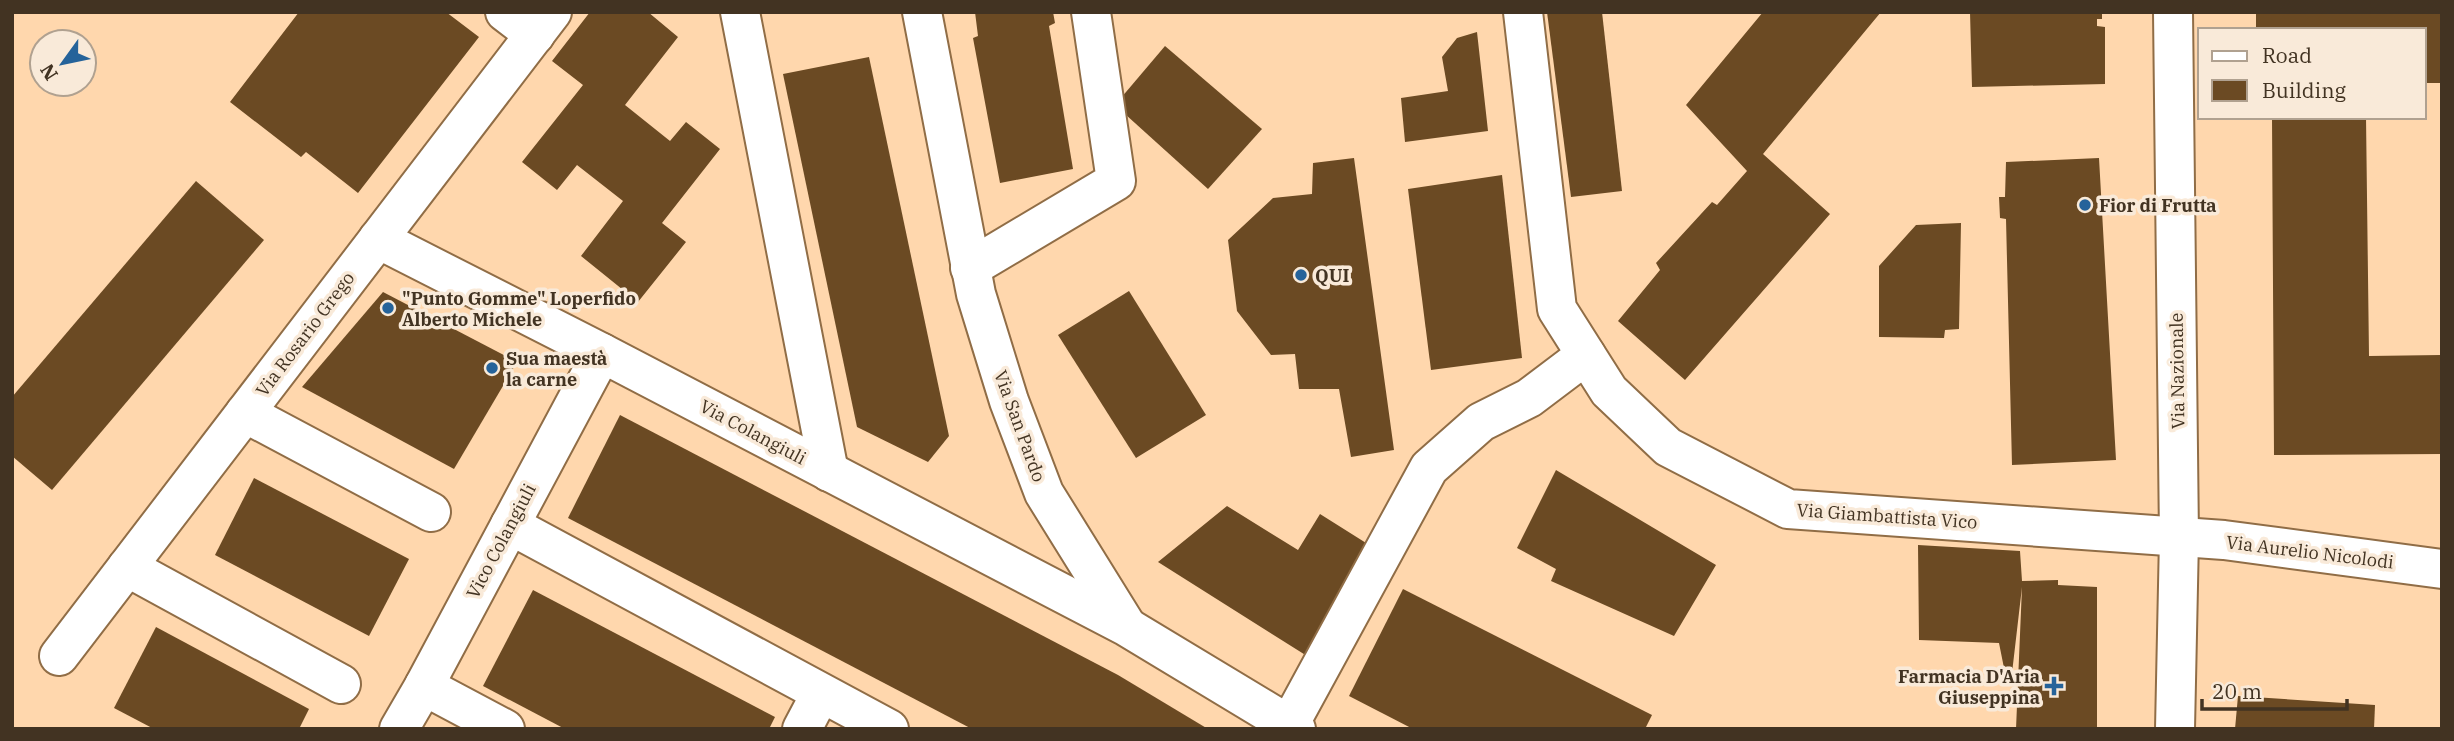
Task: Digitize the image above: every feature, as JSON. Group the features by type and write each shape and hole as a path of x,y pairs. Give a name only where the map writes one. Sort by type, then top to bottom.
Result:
{"street":[{"path":"740,12 829,472"},
{"name":"Via San Pardo","path":"922,12 976,294 1009,401 1044,493 1127,627 1293,727"},
{"path":"971,268 1116,181 1091,12"},
{"name":"Via Giambattista Vico","path":"1523,12 1557,309 1608,391 1668,447 1788,509 2179,538"},
{"name":"Via Nazionale","path":"2173,12 2179,538 2175,729"},
{"name":"Via Rosario Grego","path":"59,656 379,239 531,20"},
{"name":"Via Colangiuli","path":"379,239 1127,627"},
{"name":"Vico Colangiuli","path":"399,729 602,353"},
{"path":"1293,727 1429,468 1482,422 1529,398 1586,355"},
{"path":"245,413 430,513"},
{"path":"510,525 889,729"},
{"name":"Via Aurelio Nicolodi","path":"2179,538 2224,540 2442,569"},
{"path":"127,567 341,684"},
{"path":"424,686 505,729"},
{"path":"802,729 821,693"}],"building":[{"path":"299,12 446,12 479,37 358,193 306,152 301,157 230,102"},
{"path":"590,12 648,12 678,37 625,105 670,141 686,122 720,149 662,223 686,242 638,302 581,256 623,201 577,165 557,190 522,162 583,85 552,61"},
{"path":"975,12 1053,12 1055,23 1049,26 1073,169 1000,183 973,38 978,36"},
{"path":"1547,12 1602,12 1622,191 1571,197"},
{"path":"1763,12 1881,12 1763,154 1830,214 1685,380 1618,321 1660,270 1656,263 1712,202 1717,205 1747,171 1686,105"},
{"path":"1970,12 2102,12 2102,19 2097,19 2097,26 2105,27 2105,84 1972,87"},
{"path":"2256,12 2442,12 2442,83 2426,83 2426,28 2256,28"},
{"path":"1477,32 1488,131 1405,142 1401,98 1448,91 1442,57 1457,38"},
{"path":"1165,46 1262,129 1208,189 1115,105"},
{"path":"869,57 949,436 928,462 857,427 783,74"},
{"path":"2272,119 2366,119 2369,356 2441,355 2442,454 2274,455"},
{"name":"QUI","path":"1354,158 1394,450 1351,457 1339,389 1299,389 1295,354 1271,355 1237,311 1228,240 1273,198 1312,194 1313,163"},
{"path":"2099,158 2116,460 2012,465 2006,219 2000,218 1999,197 2005,197 2006,162"},
{"path":"1502,175 1522,358 1431,370 1408,189"},
{"path":"196,181 264,240 52,490 12,456 12,397"},
{"path":"1961,223 1959,329 1945,330 1944,338 1879,337 1879,266 1916,225"},
{"path":"1129,291 1206,415 1136,458 1058,335"},
{"path":"383,292 517,362 454,469 302,387"},
{"path":"620,415 1118,675 1208,729 972,729 568,518"},
{"path":"1556,470 1716,565 1674,636 1551,581 1556,569 1517,548"},
{"path":"254,478 409,559 369,636 215,555"},
{"path":"1227,506 1298,550 1320,514 1374,548 1307,656 1158,562"},
{"path":"1918,545 2020,551 2022,581 2058,580 2058,585 2097,587 2097,729 2016,729 2022,587 2012,673 2005,673 1999,643 1919,640"},
{"path":"1403,589 1652,715 1645,729 1413,729 1349,696"},
{"path":"533,590 775,717 769,729 565,729 483,686"},
{"path":"156,627 309,709 299,729 154,729 114,708"},
{"path":"2238,696 2375,705 2374,729 2235,729"}],"place":[{"name":"Fior di Frutta","path":"2085,205"},
{"name":"QUI","path":"1301,275"},
{"name":"\"Punto Gomme\" Loperfido Alberto Michele","path":"388,308"},
{"name":"Sua maestà la carne","path":"492,368"},
{"name":"Farmacia D'Aria Giuseppina","path":"2054,686"}]}
